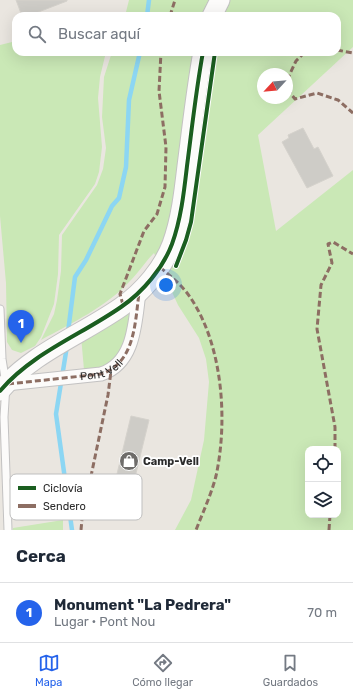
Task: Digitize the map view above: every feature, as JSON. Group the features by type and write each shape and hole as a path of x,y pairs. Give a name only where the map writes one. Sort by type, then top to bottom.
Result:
{"main road":[{"path":"214,12 220,0"},
{"path":"3,388 37,358 123,305 139,292 160,267 172,245 176,231 185,181 201,56"}],"street":[{"name":"Pont Vell","path":"3,388 48,378 101,374 111,371 119,365 129,348 135,324 139,292"}],"lane":[{"path":"0,309 8,530"}],"green space":[{"path":"129,0 353,0 353,47 293,103 293,68 257,68 257,104 291,104 258,135 276,231 353,170 353,530 175,530 191,500 204,440 209,382 206,359 199,338 178,305 154,253 130,281 110,299 88,314 41,340 54,314 57,300 61,271 62,235 97,185 103,169 106,148 102,117 104,77 111,56 341,56 341,12 126,12"},
{"path":"12,42 12,56 105,56 100,77 98,98 102,147 99,172 95,184 59,235 58,274 54,304 41,337 35,346 21,353 12,350 7,342 6,283 0,216 0,45"},
{"path":"134,304 139,309 114,365 101,369 84,370 81,336"},
{"path":"63,520 63,530 13,530 13,528"}],"building":[{"path":"16,0 67,0 38,12 20,12"},
{"path":"303,128 314,149 318,147 333,176 307,188 282,142 289,138 288,135"},
{"name":"Camp-Vell","path":"131,416 149,420 136,474 117,474"}],"waterway":[{"path":"148,12 149,0"},
{"path":"68,332 75,277 86,260 112,206 119,198 126,167 129,100 139,56"},
{"path":"64,474 56,414 67,346"},
{"path":"71,520 72,530"}],"marked path":[{"path":"171,12 175,0"},
{"path":"341,51 353,53"},
{"path":"123,305 120,294 144,231 157,214 165,187 166,147 159,91 161,56"},
{"path":"293,68 296,61 301,56"},
{"path":"293,96 295,99 317,93 338,100 353,113"},
{"path":"335,446 335,427 317,329 321,285 332,263 328,244 333,242 353,254"},
{"path":"160,267 187,293 201,316 210,337 220,384 222,408 220,454 214,483 196,530"},
{"path":"8,384 101,374 112,369 121,361 131,341 139,293"},
{"path":"91,474 108,395 111,371"},
{"path":"329,530 330,518"},
{"path":"81,530 82,520"}],"cycle path":[{"path":"0,391 13,378 42,355 106,317 129,301 158,271 172,244 180,215 202,56"},
{"path":"176,266 191,222 214,56"}],"place":[{"name":"Monument \"La Pedrera\"","path":"21,343"},
{"name":"Camp-Vell","path":"129,461"}]}
